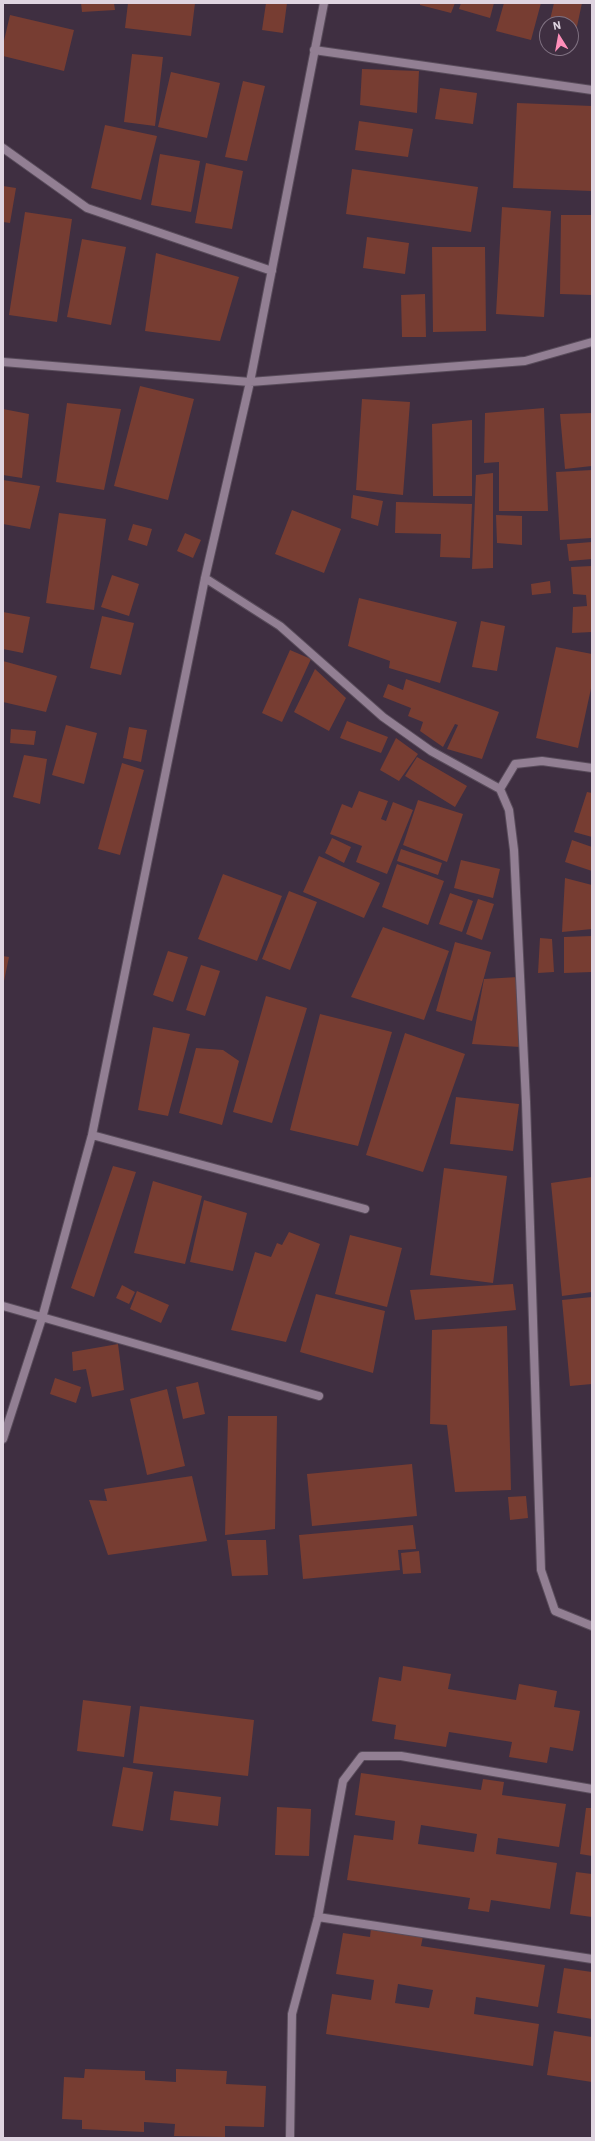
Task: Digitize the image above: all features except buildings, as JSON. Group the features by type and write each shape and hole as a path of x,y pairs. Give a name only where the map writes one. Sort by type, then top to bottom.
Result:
{"street":[{"path":"3,1439 42,1318 92,1135 205,578 250,382 324,3"},
{"path":"314,50 592,90"},
{"path":"3,148 87,208 272,271"},
{"path":"3,362 250,382 525,361 592,342"},
{"path":"205,578 280,626 383,717 431,751 500,789 509,810 514,850 526,1102 541,1570 555,1611 592,1626"},
{"path":"500,789 515,764 542,761 592,768"},
{"path":"92,1135 365,1209"},
{"path":"3,1306 319,1396"},
{"path":"290,2138 292,2014 318,1917 343,1781 362,1756 401,1756 592,1789"},
{"path":"318,1917 592,1960"}]}
